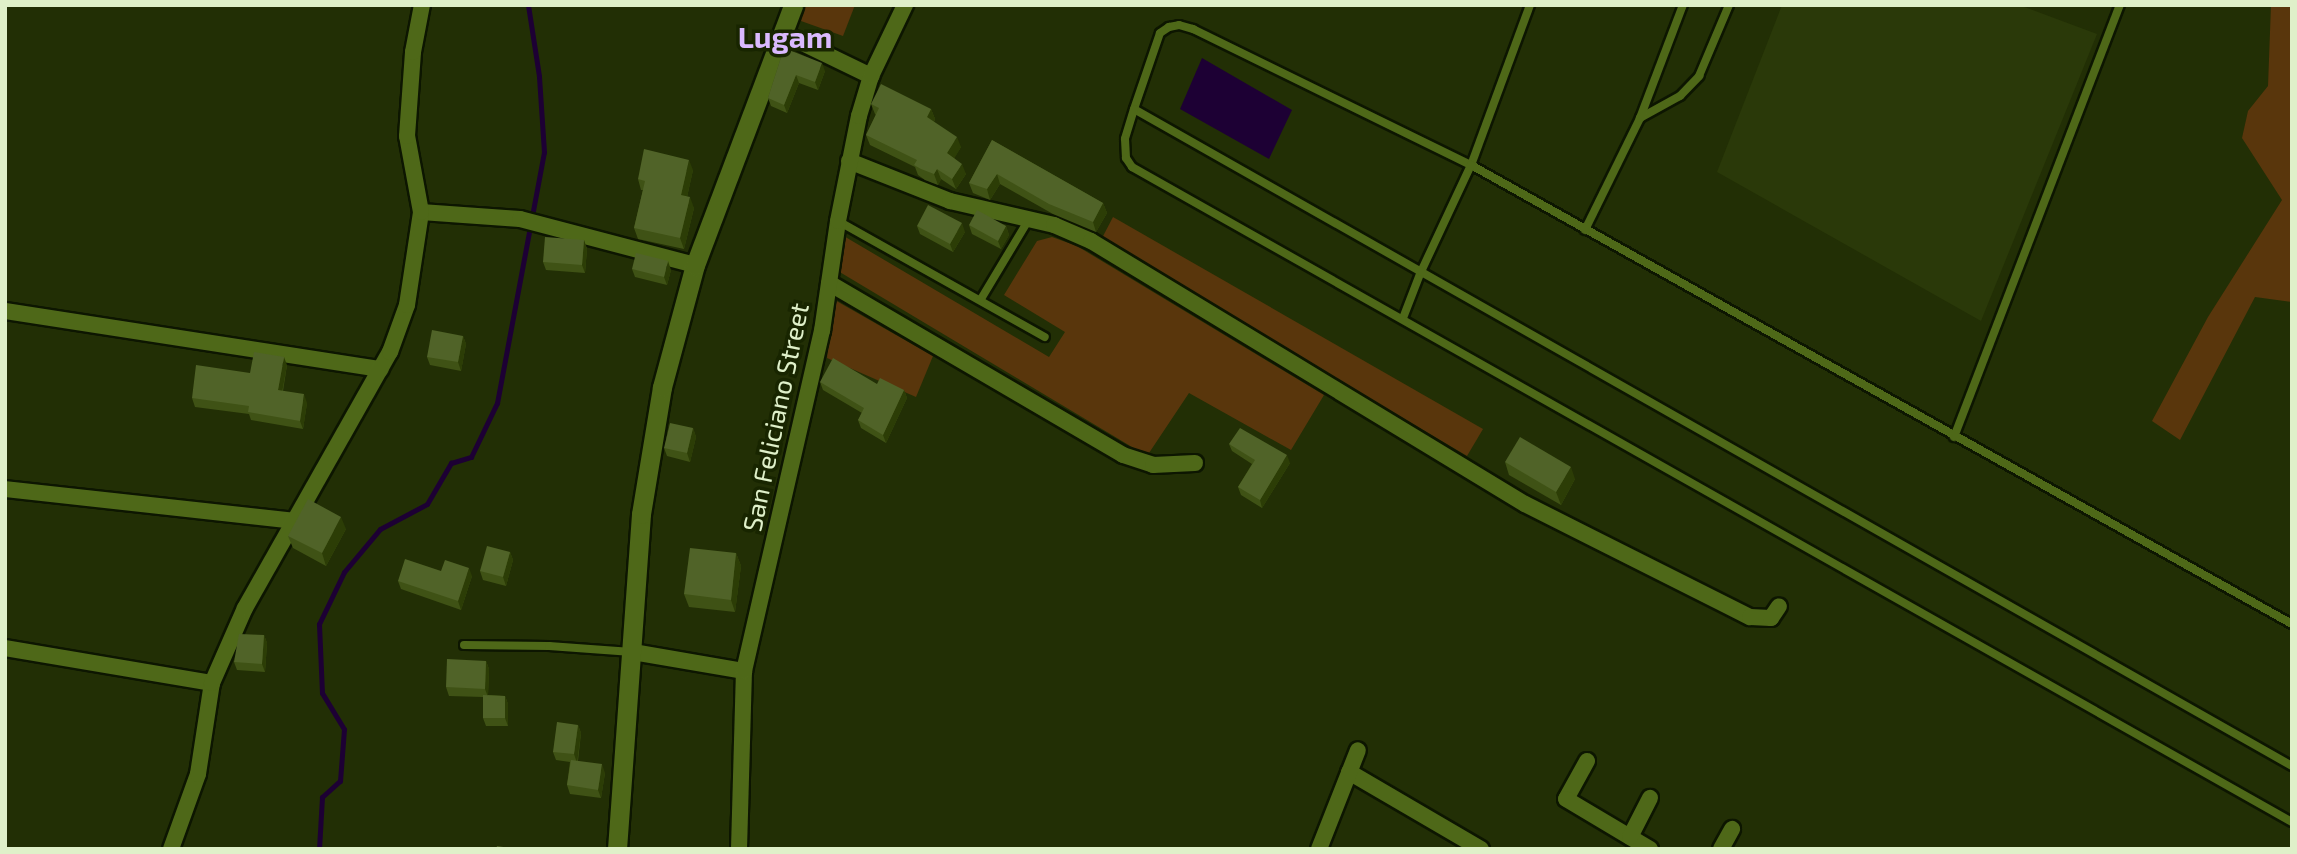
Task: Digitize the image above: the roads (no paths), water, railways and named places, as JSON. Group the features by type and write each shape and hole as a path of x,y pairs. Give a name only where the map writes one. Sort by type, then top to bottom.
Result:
{"street":[{"path":"171,849 198,774 212,682 245,608 381,369 407,305 421,212 407,136 414,51 422,5"},
{"path":"617,849 633,652 640,514 662,387 695,265 793,5"},
{"name":"San Feliciano Street","path":"739,849 744,671 822,331 849,161 871,76 905,5"},
{"path":"784,34 871,76"},
{"path":"849,161 950,201 1029,219 1091,241 1525,504 1750,617 1772,618 1779,606"},
{"path":"421,212 543,223 695,265"},
{"path":"829,283 1130,458 1153,465 1195,463"},
{"path":"5,311 381,369"},
{"path":"5,489 294,521"},
{"path":"5,648 212,682"},
{"path":"633,652 744,671"},
{"path":"1321,848 1358,750"},
{"path":"1587,761 1566,799 1650,849"},
{"path":"1349,772 1481,849"},
{"path":"1630,837 1650,798"},
{"path":"1721,849 1732,829"}],"lane":[{"path":"1403,318 1420,274 1471,165 1530,5"},
{"path":"1585,230 1640,118 1683,5"},
{"path":"1640,118 1680,96 1699,76 1729,5"},
{"path":"1954,437 2120,5"},
{"path":"2292,624 1471,165 1193,29 1179,25 1160,33 1125,139 1126,158 1132,167 2292,822"},
{"path":"1134,109 1420,274 2292,766"},
{"path":"981,299 1029,219"},
{"path":"838,221 1045,337"},
{"path":"464,645 549,646 633,652"}],"waterway":[{"path":"319,849 322,797 340,781 344,729 322,693 319,624 344,572 380,529 427,504 451,463 471,457 497,403 544,152 539,76 528,5"}],"district":[{"name":"Lugam","path":"785,36"}]}
